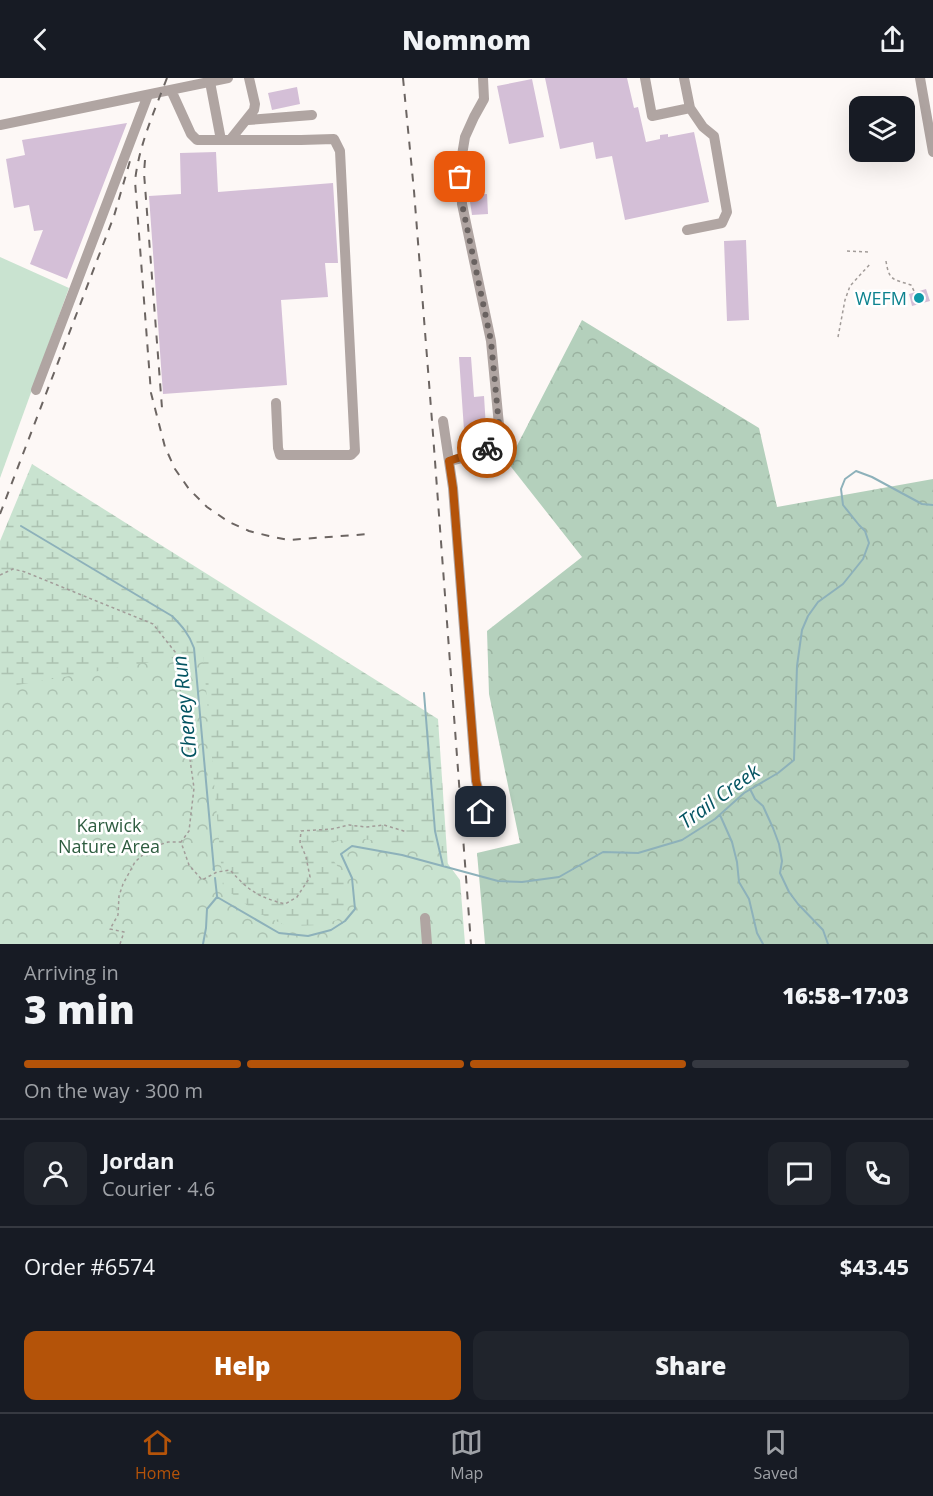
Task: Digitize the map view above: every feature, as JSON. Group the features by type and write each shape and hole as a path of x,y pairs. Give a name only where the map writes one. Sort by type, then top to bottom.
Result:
{"street":[{"path":"0,125 228,78"},
{"path":"226,140 248,120 254,110 255,104 249,78"},
{"path":"449,461 486,449 492,444 499,425 491,341 462,204 460,177 465,137 484,99 483,78"},
{"path":"645,78 652,116 690,108"},
{"path":"684,78 690,108 703,126 714,136 727,212 722,222 687,230"},
{"path":"920,78 933,152"},
{"path":"210,82 226,140"},
{"path":"171,90 190,134 197,140 334,139 340,151 355,451 351,454 280,455 276,403"},
{"path":"36,390 148,95"},
{"path":"248,120 312,115"},
{"path":"443,421 453,488 476,781 481,812"},
{"path":"425,918 427,944"}],"path":[{"path":"847,251 869,252"},
{"path":"886,261 890,277 898,282 911,285 915,293"},
{"path":"838,337 850,286 871,263"},
{"path":"0,575 13,569 25,572 153,624 183,662 178,674 194,788 189,831 181,842"},
{"path":"181,842 189,865 202,880 230,870 244,885 263,898 285,904 297,897 310,877 300,842 301,831 349,825 366,827 384,825 407,832"},
{"path":"120,944 124,932 110,929 118,915 119,896 123,884 135,862 150,848 168,842 181,842"}],"green space":[{"path":"0,257 69,288 0,478"},
{"path":"582,320 759,428 777,507 933,479 933,944 485,944 477,853 520,843 489,694 487,631 582,557 508,463"},
{"path":"32,464 438,719 449,882 358,919 214,944 0,944 0,541"},
{"name":"Karwick Nature Area","path":"203,653 223,887 256,912 287,926 321,925 337,920 347,906 342,876 326,845 356,838 437,849 460,880 465,944 5,944 0,940 0,688"}],"building":[{"path":"545,78 627,78 634,108 638,107 646,142 660,139 660,135 668,134 668,137 694,132 709,202 625,220 612,156 596,159 593,142 560,149"},
{"path":"532,79 544,137 509,144 497,86"},
{"path":"297,87 300,104 272,110 268,93"},
{"path":"127,123 67,279 30,264 43,230 34,231 29,205 14,208 6,159 25,155 22,140"},
{"path":"216,152 218,192 333,183 338,263 325,263 328,297 281,300 287,385 163,394 149,196 181,194 180,153"},
{"path":"487,194 488,214 472,215 469,195"},
{"path":"746,240 749,320 727,321 724,241"},
{"name":"WEFM","path":"926,289 930,301 912,306 909,294"},
{"path":"459,357 471,357 474,397 484,396 486,428 464,430"}],"waterway":[{"name":"Trail Creek","path":"203,944 207,909 217,897 279,933 308,936 331,930 345,921 355,909 352,878 341,854 352,846 402,855 498,881 522,882 559,877 603,852 638,853 682,840 715,819 744,793 778,773 794,760 797,666 802,630 818,602 843,584 863,559 869,543 865,531 843,505 841,489 845,479 856,471 922,504 933,505"},
{"name":"Cheney Run","path":"21,526 172,616 190,638 194,648 214,870"},
{"path":"424,693 435,831 443,866"},
{"path":"750,789 755,799 763,806 773,828 782,861 780,873 789,892 823,930 828,944"},
{"path":"720,815 732,842 739,882 749,899 757,933 763,944"},
{"name":"Cheney Run","path":"215,878 217,896"}],"railway":[{"path":"167,78 143,142 135,181 151,393 165,447 175,469 189,489 207,507 229,522 249,531 288,540 369,534"},
{"path":"403,78 414,191 471,944"},
{"path":"0,514 114,216 132,154"},
{"path":"145,160 144,173 162,408"}],"way so far":[{"path":"460,177 464,217 470,237 494,363 499,425 492,444 487,448"}],"place":[{"name":"WEFM","path":"919,298"}],"route":[{"path":"481,812 476,781 449,461 487,448"}]}
